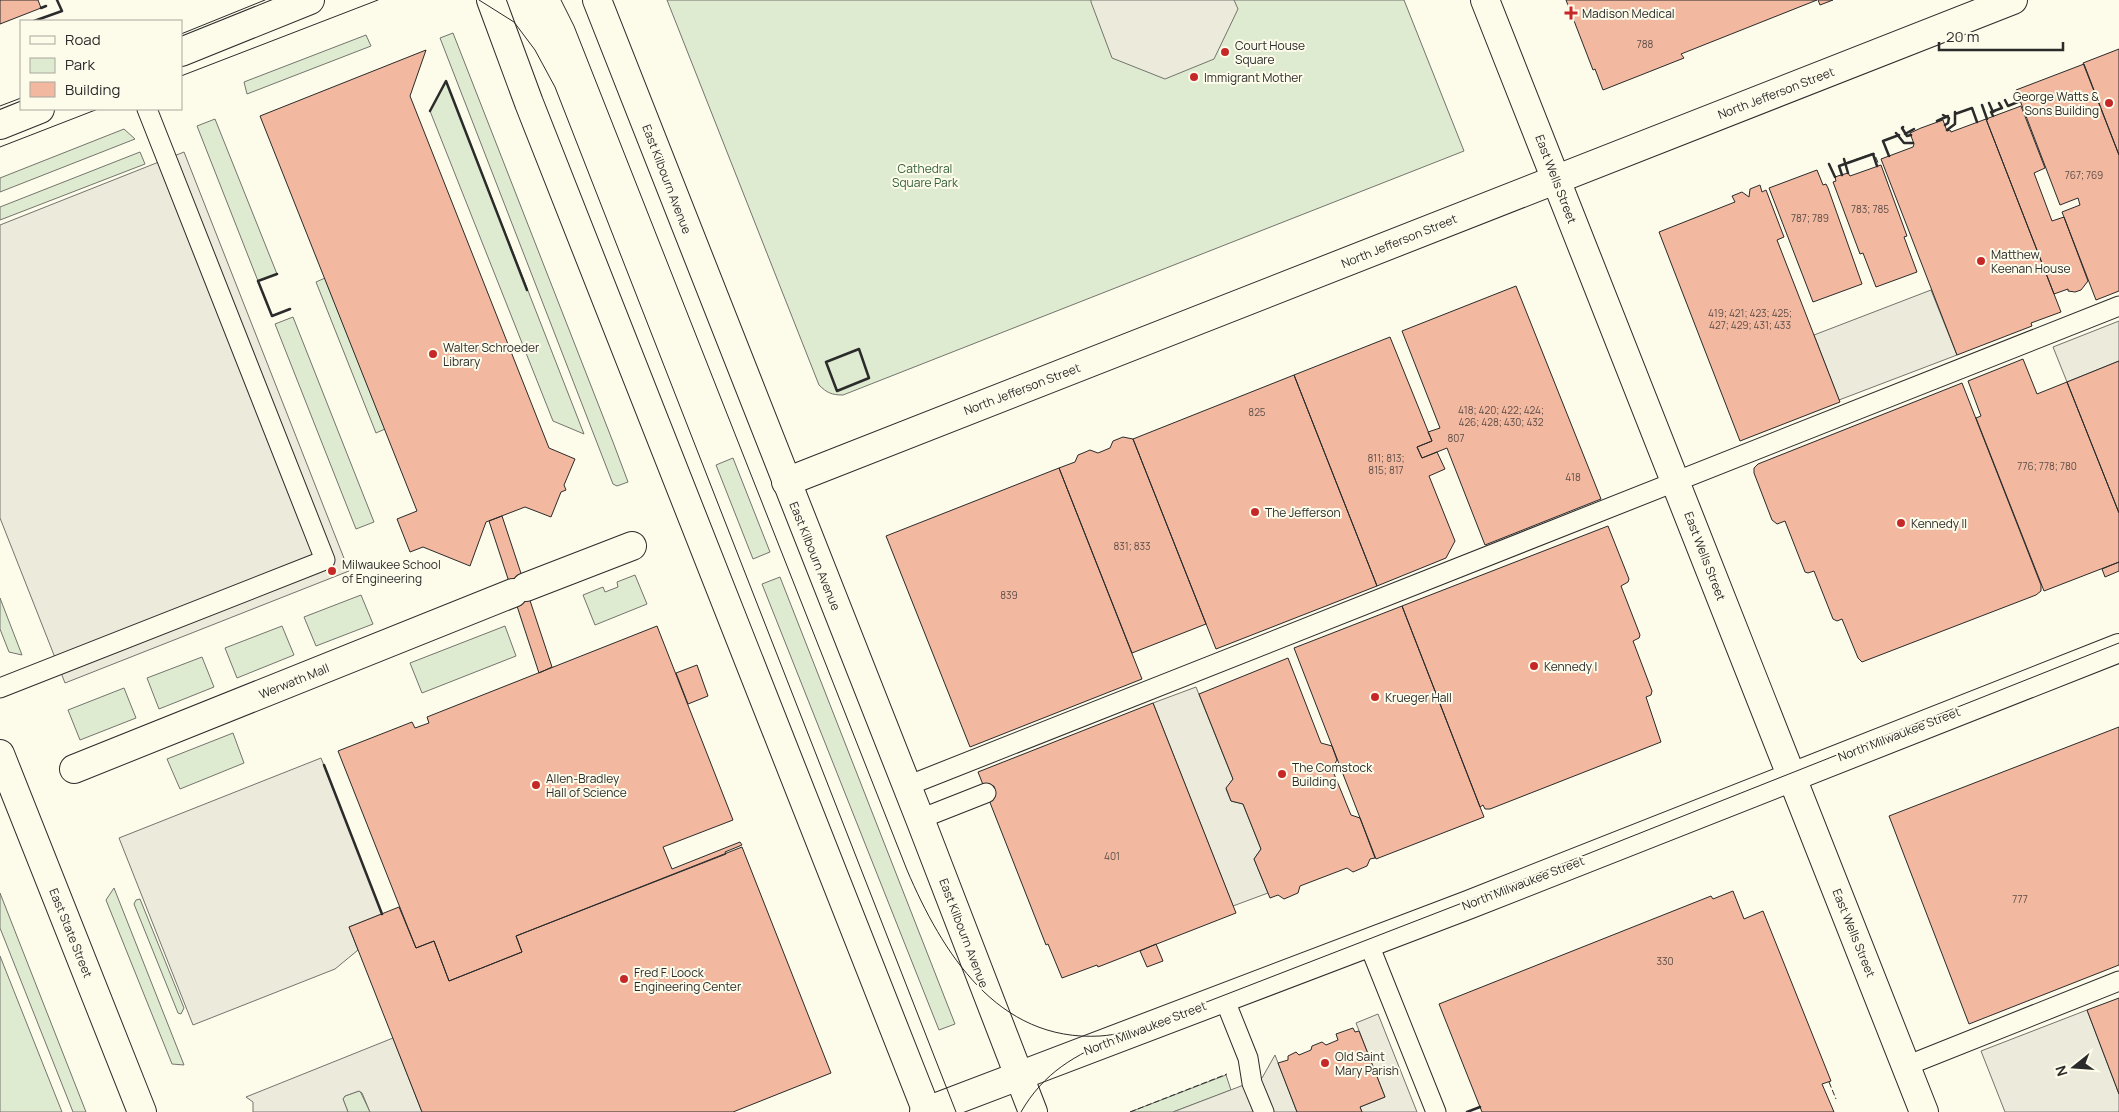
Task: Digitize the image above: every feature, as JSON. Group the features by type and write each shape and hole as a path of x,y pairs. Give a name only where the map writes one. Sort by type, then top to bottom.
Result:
{"street":[{"path":"182,52 310,0"},
{"path":"492,0 528,103 926,1112"},
{"name":"East Kilbourn Avenue","path":"597,0 920,819 1033,1112"},
{"name":"East Wells Street","path":"1485,0 1924,1112"},
{"name":"North Jefferson Street","path":"786,482 2013,0"},
{"path":"0,125 38,110"},
{"name":"Werwath Mall","path":"74,769 632,546"},
{"name":"North Milwaukee Street","path":"926,1112 1368,942 2119,648"},
{"name":"East State Street","path":"0,754 142,1112"}],"lane":[{"path":"0,688 325,560 147,110"},
{"path":"907,786 2119,306"},
{"path":"920,819 986,793"},
{"path":"1368,942 1436,1112"},
{"path":"1906,1066 2119,981"},
{"path":"1224,998 1248,1058 1252,1083 1264,1112"}],"green space":[{"name":"Cathedral Square Park","path":"667,0 1404,0 1464,151 843,395 836,395 827,392 819,385"},
{"path":"453,33 628,482 617,486 613,484 440,38"},
{"path":"366,35 371,46 247,94 244,82"},
{"path":"446,81 584,434 553,421 430,111"},
{"path":"215,119 277,274 258,281 197,126"},
{"path":"124,129 135,139 0,192 0,178"},
{"path":"140,152 145,164 0,220 0,207"},
{"path":"325,278 385,429 376,433 316,282"},
{"path":"293,317 374,522 356,529 275,324"},
{"path":"733,458 770,552 753,559 716,465"},
{"path":"635,575 647,604 595,625 583,595 603,587 605,592 618,587 617,582"},
{"path":"780,577 955,1024 939,1030 762,584"},
{"path":"361,595 373,624 316,646 304,617"},
{"path":"0,598 22,655 9,652 0,629"},
{"path":"282,626 294,655 237,678 225,648"},
{"path":"505,626 516,656 422,693 410,663"},
{"path":"202,657 214,687 159,709 147,678"},
{"path":"124,688 136,718 80,740 68,710"},
{"path":"233,733 244,763 180,789 167,759"},
{"path":"114,888 184,1065 172,1064 106,900"},
{"path":"0,893 86,1112 73,1112 0,928"},
{"path":"140,899 184,1008 181,1014 178,1013 134,904 136,900"},
{"path":"0,956 62,1112 0,1112"},
{"path":"1226,1075 1231,1090 1173,1112 1130,1112"},
{"path":"359,1091 370,1112 348,1112 343,1099 345,1096"}],"shaded area":[{"path":"1091,0 1234,0 1238,9 1214,59 1165,79 1112,58"},
{"path":"184,152 349,571 65,683 0,518 0,225"},
{"path":"1931,290 1957,355 1839,400 1814,335"},
{"path":"2119,321 2119,361 2067,382 2053,347"},
{"path":"1196,687 1233,779 1226,789 1231,801 1243,804 1261,849 1254,859 1268,893 1233,906 1153,703"},
{"path":"321,758 382,914 349,927 358,950 335,969 193,1025 119,838"},
{"path":"2087,1010 2119,1094 2119,1112 2005,1112 1981,1051"},
{"path":"1378,1014 1417,1112 1362,1112 1360,1107 1385,1097 1356,1023"},
{"path":"393,1038 422,1112 370,1112 362,1093 359,1091 345,1096 343,1099 348,1112 253,1112 253,1102 246,1097"},
{"path":"1275,1055 1297,1112 1173,1112 1262,1078"}],"building":[{"path":"0,0 38,0 41,8 0,24"},
{"path":"1566,0 1817,0 1681,54 1684,58 1603,90 1595,69 1593,70"},
{"path":"1818,0 1833,0 1820,5"},
{"name":"George Watts & Sons Building","path":"2119,49 2119,155 2083,63"},
{"name":"Walter Schroeder Library","path":"426,50 410,96 549,448 575,459 564,485 566,490 561,492 551,517 525,507 486,522 470,566 423,547 410,552 397,519 417,511 260,116"},
{"path":"2084,64 2119,155 2119,291 2096,300 2062,212 2080,205 2078,198 2060,205 2016,90"},
{"path":"2021,106 2045,168 2034,173 2052,221 2064,217 2088,281 2081,290 2075,292 2068,291 2068,289 2054,294 1986,119"},
{"name":"Matthew Keenan House","path":"1986,119 2061,312 2031,323 2032,326 1957,355 1881,159 1913,147 1914,144 1910,133 1921,128 1943,120 1947,131 1950,130 1951,132"},
{"path":"1881,165 1907,236 1904,237 1917,272 1876,287 1863,253 1860,254 1833,182 1836,181 1835,177 1848,173 1850,176"},
{"path":"1817,170 1823,185 1826,184 1828,188 1862,284 1813,302 1769,188"},
{"path":"1760,185 1762,192 1766,190 1784,237 1777,240 1840,402 1740,441 1659,232 1735,202 1732,196 1742,192 1749,197 1750,189"},
{"path":"1516,286 1601,499 1485,545 1447,448 1422,458 1417,447 1432,441 1428,432 1440,428 1402,331"},
{"path":"1390,337 1432,441 1417,447 1422,458 1437,452 1445,469 1429,476 1455,541 1446,558 1377,586 1294,375"},
{"path":"2023,359 2037,394 2067,382 2119,513 2119,562 2044,591 1976,418 1981,416 1968,381"},
{"path":"2119,361 2119,513 2067,382"},
{"name":"The Jefferson","path":"1294,375 1377,586 1216,649 1133,439"},
{"name":"Kennedy II","path":"1962,383 2041,585 2041,591 2036,595 1862,662 1858,658 1842,619 1837,621 1833,619 1814,571 1805,572 1785,521 1777,524 1772,520 1754,473 1754,468 1758,464"},
{"path":"1123,437 1133,439 1206,624 1132,653 1059,468 1075,462 1078,455 1090,450 1098,453 1110,448 1113,441"},
{"path":"1059,468 1142,679 970,747 886,536"},
{"path":"502,516 552,667 539,673 489,521"},
{"name":"Kennedy I","path":"1608,526 1629,579 1628,582 1621,586 1640,635 1639,638 1633,641 1652,691 1651,695 1646,697 1661,742 1490,809 1485,809 1483,805 1480,807 1402,606"},
{"path":"2119,562 2119,571 2105,577 2102,569"},
{"name":"Krueger Hall","path":"1402,606 1484,817 1376,859 1294,648"},
{"name":"Allen-Bradley Hall of Science","path":"657,626 733,820 663,847 672,869 740,842 742,845 725,852 726,854 516,936 522,952 449,981 434,941 416,948 338,751 412,722 415,728 429,723 427,717"},
{"name":"The Comstock Building","path":"1288,658 1321,743 1332,746 1337,760 1332,769 1351,815 1360,818 1375,858 1370,859 1367,866 1353,872 1347,868 1300,886 1298,893 1284,899 1278,895 1270,898 1254,859 1261,849 1243,804 1231,801 1226,788 1233,779 1199,694"},
{"path":"697,665 708,696 688,704 676,673"},
{"path":"1153,703 1236,913 1098,967 1097,965 1062,978 1048,944 1046,945 978,772"},
{"path":"2119,727 2119,965 1969,1024 1889,816"},
{"name":"Fred F. Loock Engineering Center","path":"742,847 831,1073 733,1112 422,1112 349,927 399,907 416,948 434,941 449,981 522,952 516,936"},
{"path":"1733,891 1744,919 1763,911 1831,1081 1822,1084 1834,1112 1482,1112 1439,1004 1711,896 1713,899"},
{"path":"1156,944 1163,961 1147,967 1140,951"},
{"path":"2119,998 2119,1094 2087,1010"},
{"path":"1353,1028 1355,1032 1359,1031 1385,1097 1360,1107 1362,1112 1297,1112 1278,1063 1288,1060 1288,1056 1296,1052 1299,1055 1311,1050 1312,1046 1322,1042 1326,1045 1338,1040 1336,1034"}],"tram line":[{"path":"182,34 265,0"},
{"path":"182,76 378,0"},
{"path":"479,0 514,22 535,50 555,87 956,1112"},
{"path":"561,0 574,26 907,870 937,931 956,960 978,986 1003,1008 1031,1024 1064,1034 1100,1036 1148,1025"},
{"path":"0,106 20,98"},
{"path":"0,147 95,110"},
{"path":"1142,1027 1537,874 2119,643"},
{"path":"1021,1112 1030,1098 1050,1075 1074,1058 1116,1038"}],"fence":[{"path":"1846,163 1874,153 1879,165"},
{"path":"1130,1112 1227,1074"},
{"path":"1829,1082 1836,1099"}],"wall":[{"path":"37,20 62,11 57,0"},
{"path":"41,8 46,6"},
{"path":"430,111 446,81 527,290"},
{"path":"2005,100 2008,106 2020,101"},
{"path":"1989,103 1993,112 1995,111"},
{"path":"1993,116 1991,112 2002,108 1999,103"},
{"path":"1982,105 1987,119"},
{"path":"1955,114 1972,108 1977,122"},
{"path":"1947,130 1955,124 1955,112"},
{"path":"1943,115 1949,118 1948,123 1945,125"},
{"path":"1937,121 1948,116"},
{"path":"1903,127 1907,136 1911,135"},
{"path":"1905,134 1914,129"},
{"path":"1896,133 1904,143 1913,143"},
{"path":"1889,156 1883,141 1899,135"},
{"path":"1842,175 1839,166 1873,154 1877,166"},
{"path":"1844,159 1848,173"},
{"path":"1829,164 1835,177"},
{"path":"277,274 258,281 272,316 290,309"},
{"path":"859,349 869,378 837,391 826,362 859,349"},
{"path":"324,765 382,914"},
{"path":"1467,1112 1480,1107"}],"place":[{"name":"Madison Medical","path":"1571,13"},
{"name":"Court House Square","path":"1225,52"},
{"name":"Immigrant Mother","path":"1194,77"},
{"name":"George Watts & Sons Building","path":"2109,103"},
{"name":"Matthew Keenan House","path":"1981,261"},
{"name":"Walter Schroeder Library","path":"433,354"},
{"name":"The Jefferson","path":"1255,512"},
{"name":"Kennedy II","path":"1901,523"},
{"name":"Milwaukee School of Engineering","path":"332,571"},
{"name":"Kennedy I","path":"1534,666"},
{"name":"Krueger Hall","path":"1375,697"},
{"name":"The Comstock Building","path":"1282,774"},
{"name":"Allen-Bradley Hall of Science","path":"536,785"},
{"name":"Fred F. Loock Engineering Center","path":"624,979"},
{"name":"Old Saint Mary Parish","path":"1325,1063"}]}
